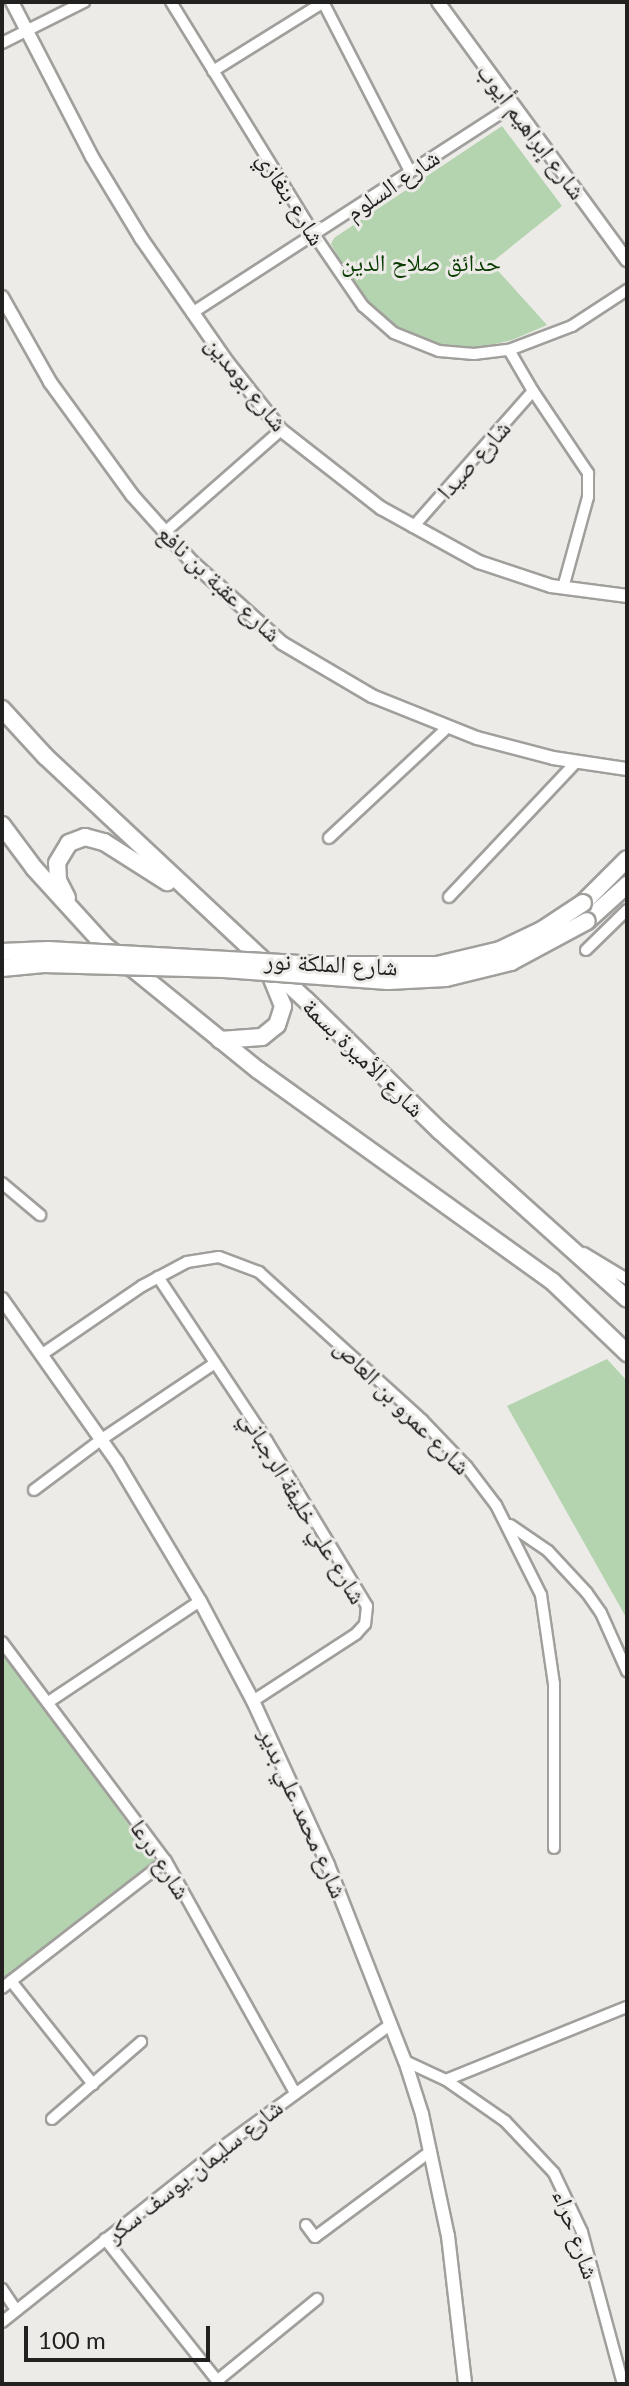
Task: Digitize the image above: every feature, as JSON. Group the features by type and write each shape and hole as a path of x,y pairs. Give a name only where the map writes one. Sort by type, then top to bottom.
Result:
{"main road":[{"name":"شارع الأميرة بسمة","path":"2,709 45,756 472,1161 627,1299"},
{"path":"2,825 83,925 220,1040 553,1282 627,1353"},
{"path":"83,925 61,889 57,863 69,843 85,837 104,842 208,910"},
{"name":"شارع الملكة نور","path":"2,952 48,950 318,965 426,966 461,962 500,950 542,930 583,903 627,859"},
{"name":"شارع الملكة نور","path":"2,968 44,964 224,969 388,981 446,978 511,962 587,921 627,885"},
{"path":"220,1040 262,1037 281,1019 283,1006 265,964"}],"street":[{"name":"شارع بومدين","path":"12,2 92,157 192,313 281,430 352,488 413,527 488,566 563,588 627,596"},
{"path":"2,43 84,2"},
{"name":"شارع بنغازي","path":"171,2 315,236 363,306 406,340 456,353 509,350 572,326 627,290"},
{"path":"213,71 323,2 410,171"},
{"name":"شارع إبراهيم أيوب","path":"438,2 627,260"},
{"name":"شارع السلوم","path":"192,313 512,106"},
{"name":"شارع عقبة بن نافع","path":"2,297 50,382 85,433 165,532 215,584 282,643 351,686 448,727 513,748 627,769"},
{"path":"509,350 588,473 588,497 563,588"},
{"name":"شارع صيدا","path":"413,527 533,391"},
{"path":"165,532 281,430"},
{"path":"329,838 448,727"},
{"path":"449,897 576,762"},
{"path":"586,950 627,910"},
{"path":"2,1183 40,1215"},
{"path":"563,1240 627,1279"},
{"name":"شارع عمرو بن العاص","path":"44,1353 158,1277 206,1257 232,1260 259,1272 318,1322 447,1445 509,1524 536,1582 548,1624 555,1727 554,1848"},
{"name":"شارع علي خليفة الرجباني","path":"158,1277 267,1441 367,1606 365,1624 356,1634 253,1701"},
{"name":"شارع محمد علي بدير","path":"2,1299 44,1353 102,1439 200,1601 253,1701 328,1865 405,2061 431,2151 457,2302 465,2384"},
{"path":"34,1490 102,1439 215,1363"},
{"path":"509,1524 548,1551 587,1593 601,1613 627,1671"},
{"path":"50,1701 200,1601"},
{"name":"شارع درعا","path":"2,1642 50,1701 166,1861 295,2093"},
{"path":"93,2084 7,1985 166,1861"},
{"path":"446,2080 627,2007"},
{"name":"شارع سليمان يوسف سكر","path":"2,2322 295,2093 391,2024"},
{"path":"52,2119 141,2042"},
{"name":"شارع حراء","path":"405,2061 446,2080 505,2121 554,2173 582,2232 623,2384"},
{"path":"306,2225 315,2237 431,2151"},
{"path":"105,2239 219,2382 317,2299"},
{"path":"2,2289 16,2310"}],"green space":[{"name":"حدائق صلاح الدين","path":"502,126 562,206 491,263 547,325 512,340 477,348 424,342 403,335 368,307 331,244 334,238"},
{"path":"607,1359 627,1381 627,1619 507,1406"},
{"path":"2,1648 159,1867 2,1989"}]}
